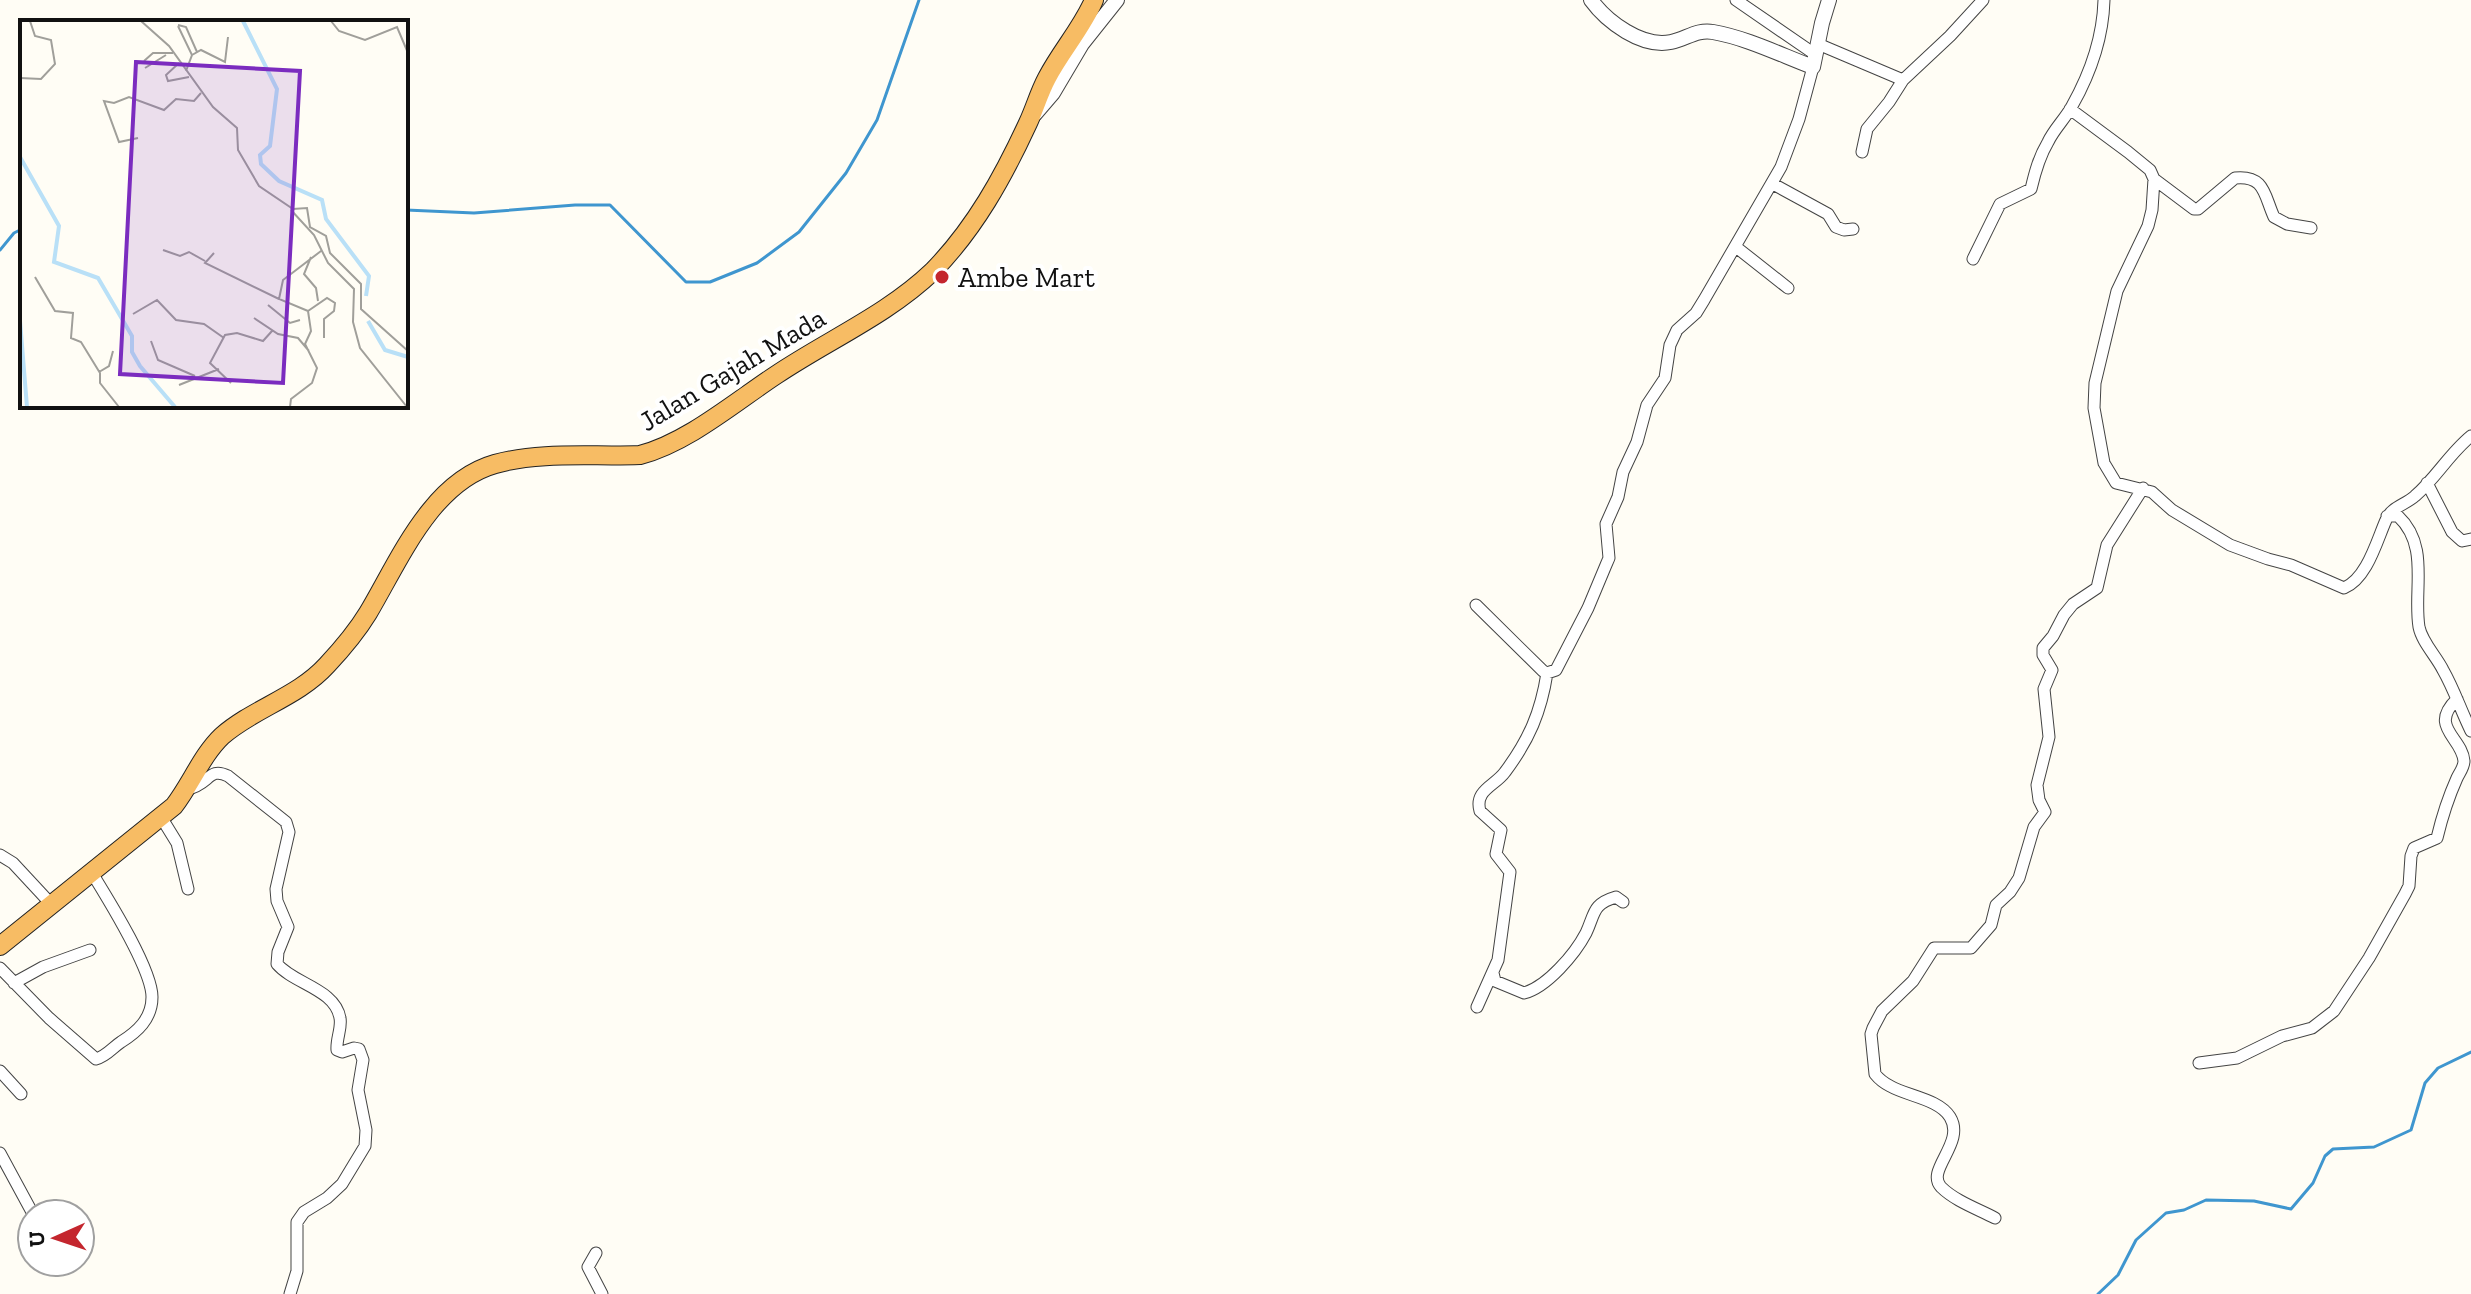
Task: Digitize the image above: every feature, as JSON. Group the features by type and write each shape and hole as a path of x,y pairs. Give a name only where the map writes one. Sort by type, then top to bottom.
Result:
{"highway":[{"name":"Jalan Gajah Mada","path":"0,946 174,806 209,751 223,735 303,687 326,667 368,614 410,539 443,497 475,471 497,463 523,459 652,452 705,423 798,360 839,339 931,272 959,242 997,185 1048,76 1094,0"}],"street":[{"path":"1029,120 1053,93 1082,44 1117,0"},
{"path":"1591,0 1613,23 1650,41 1671,42 1698,31 1707,31 1816,55 1903,80"},
{"path":"1736,0 1816,55"},
{"path":"1547,673 1556,670 1565,654 1609,558 1606,524 1618,497 1623,472 1637,442 1647,405 1665,378 1673,336 1696,313 1773,184 1791,143 1829,0"},
{"path":"1862,152 1867,129 1903,80 1983,0"},
{"path":"1973,259 2000,204 2031,189 2044,148 2070,109 2086,76 2100,36 2104,0"},
{"path":"2070,109 2138,160 2150,170 2154,179 2148,226 2117,291 2100,356 2094,408 2104,463 2116,483 2152,492 2191,523 2230,545 2291,565 2344,588 2352,584 2371,556 2387,516 2413,498 2450,454 2471,436"},
{"path":"2154,179 2198,209 2235,178 2252,178 2260,184 2274,217 2287,224 2311,228"},
{"path":"1773,184 1828,214 1836,227 1853,229"},
{"path":"1736,247 1788,288"},
{"path":"2427,483 2452,532 2462,541 2471,539"},
{"path":"1995,1218 1955,1197 1940,1185 1937,1177 1940,1165 1954,1138 1950,1117 1941,1108 1891,1087 1875,1074 1871,1034 1882,1011 1913,981 1934,948 1971,948 1991,925 1996,905 2019,878 2034,827 2045,812 2037,785 2049,737 2044,689 2052,670 2043,655 2043,648 2073,604 2097,588 2107,545 2143,488"},
{"path":"2387,516 2398,516 2413,536 2420,576 2420,630 2471,731"},
{"path":"1476,605 1508,639 1547,673"},
{"path":"1477,1007 1493,973 1505,920 1510,872 1496,854 1501,830 1480,811 1478,799 1506,770 1538,715 1547,673"},
{"path":"2199,1063 2237,1058 2282,1036 2312,1028 2341,1001 2409,886 2414,848 2437,838 2446,801 2465,765 2447,725 2449,707 2457,699"},
{"path":"187,789 202,785 213,773 220,772 286,822 289,832 276,889 277,901 288,927 278,952 277,964 336,1007 341,1021 337,1050 359,1049 363,1060 358,1090 366,1130 365,1146 342,1184 304,1212 297,1222 297,1271 290,1294"},
{"path":"161,817 177,843 188,889"},
{"path":"0,855 13,863 52,905"},
{"path":"0,968 49,1018 96,1059 106,1056 140,1029 151,1004 151,989 137,953 92,873"},
{"path":"1493,973 1494,980 1524,993 1544,984 1585,935 1599,905 1616,897 1623,902"},
{"path":"14,983 43,967 90,950"},
{"path":"0,1071 21,1094"},
{"path":"0,1153 24,1198"},
{"path":"596,1253 588,1267 602,1294"}],"waterway":[{"path":"408,210 474,213 610,205 686,282 710,282 757,263 799,232 846,173 877,120 919,0"},
{"path":"0,250 20,230"},
{"path":"2098,1294 2118,1275 2136,1240 2166,1213 2184,1210 2206,1200 2254,1201 2291,1209 2313,1183 2325,1156 2333,1149 2374,1147 2411,1130 2425,1083 2438,1068 2471,1052"}],"place":[{"name":"Ambe Mart","path":"942,277"}]}
